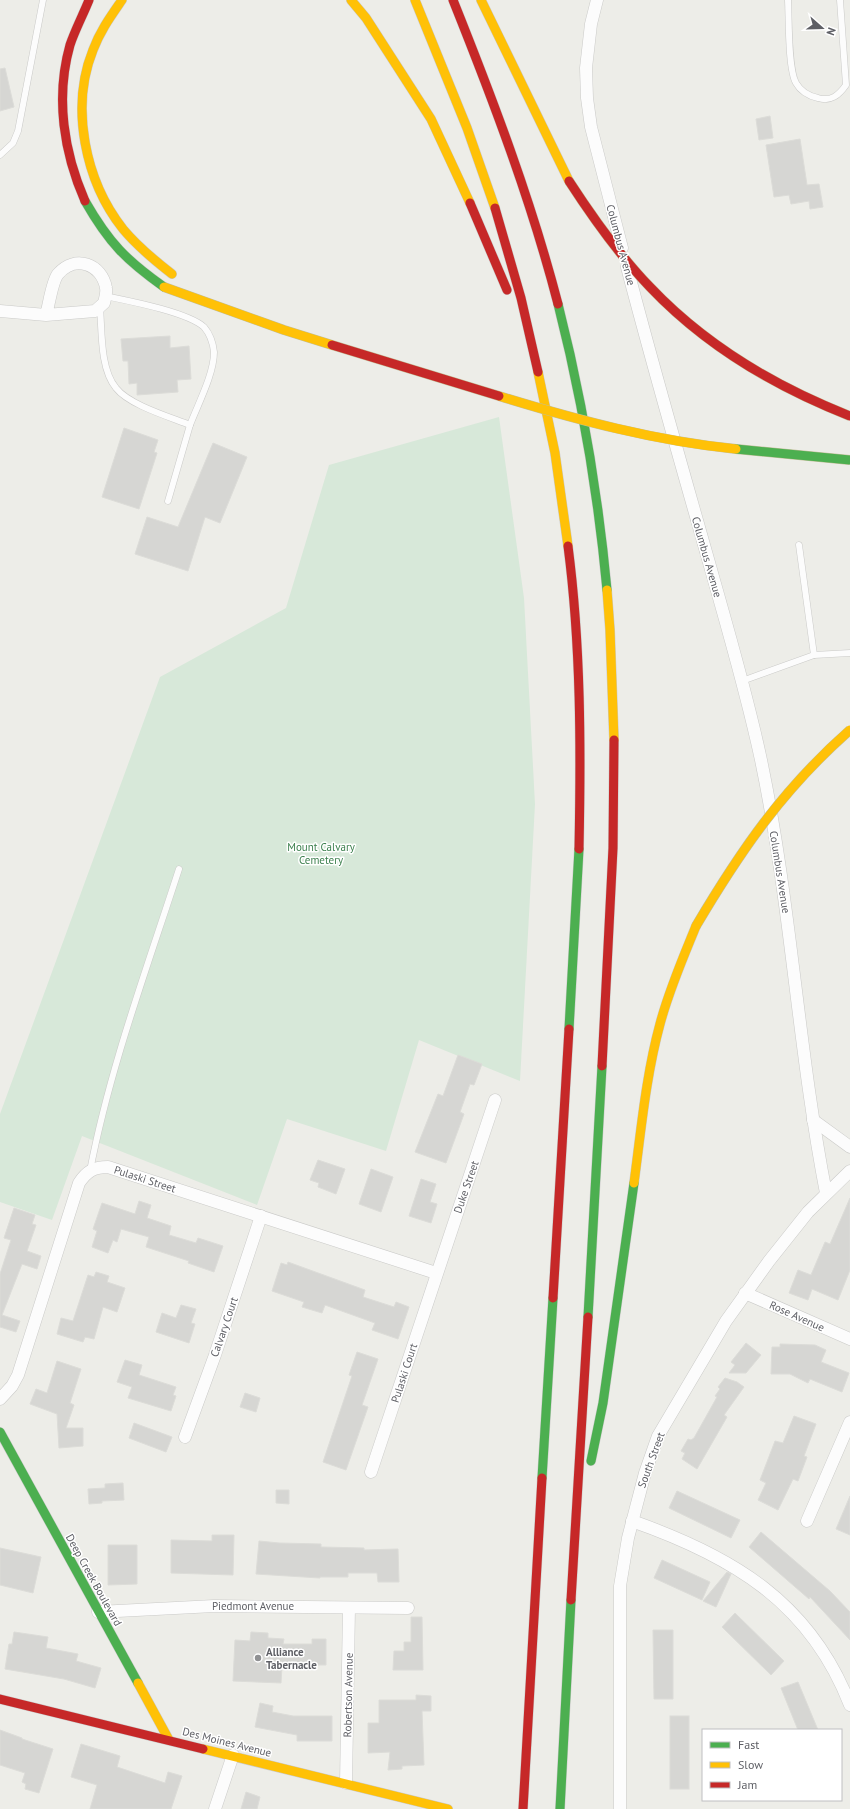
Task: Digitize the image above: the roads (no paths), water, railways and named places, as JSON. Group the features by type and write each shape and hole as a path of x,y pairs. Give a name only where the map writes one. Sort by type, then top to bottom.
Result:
{"main road":[{"path":"89,0 69,49 63,82 63,120 70,162 86,205 113,244 130,262 164,287 284,330 520,403 603,426 710,446 850,460"},
{"path":"122,0 109,15 96,41 87,65 81,117 90,171 116,220 136,244 152,259 175,275"},
{"path":"351,0 366,18 431,119 466,193 536,356"},
{"path":"415,0 474,147 519,290 536,356 558,473 570,558 578,670 580,791 573,976 523,1809"},
{"path":"453,0 486,80 522,180 541,241 558,306 571,358 590,459 603,551 609,612 615,755 613,845 560,1809"},
{"path":"481,0 569,181 596,221 630,264 669,305 702,332 771,379 850,416"},
{"path":"536,392 550,396"},
{"path":"571,402 592,407"},
{"path":"659,425 678,428"},
{"path":"575,1549 603,1403 646,1095 660,1024 677,973 696,926 733,864 766,817 824,752 850,730"},
{"name":"Deep Creek Boulevard","path":"0,1432 169,1740"},
{"name":"Des Moines Avenue","path":"0,1699 448,1809"}],"street":[{"name":"Columbus Avenue","path":"597,0 591,24 586,68 587,98 591,127 649,351 742,681 761,760 775,839 794,964 813,1120 826,1193"},
{"path":"0,311 46,315 95,311 104,303 105,296 106,288 100,274 88,264 75,262 64,268 57,275 46,315"},
{"name":"Duke Street","path":"436,1273 495,1100"},
{"path":"813,1120 850,1147"},
{"name":"Pulaski Street","path":"90,1170 98,1167 108,1167 436,1273"},
{"path":"0,1399 12,1386 18,1375 79,1183 90,1170"},
{"name":"South Street","path":"620,1809 620,1586 632,1521 645,1473 658,1436 700,1362 745,1293 769,1260 826,1193 850,1171"},
{"name":"Calvary Court","path":"185,1437 215,1355 261,1216"},
{"name":"Pulaski Court","path":"371,1472 436,1273"},
{"name":"Rose Avenue","path":"745,1293 850,1339"},
{"path":"807,1521 850,1422"},
{"path":"632,1521 703,1549 737,1569 768,1591 792,1611 826,1655 841,1682 850,1705"},
{"name":"Piedmont Avenue","path":"98,1612 214,1606 408,1608"},
{"name":"Robertson Avenue","path":"346,1783 349,1608"},
{"path":"215,1809 233,1756"}],"lane":[{"path":"0,155 13,143 18,131 43,0"},
{"path":"788,0 792,68 796,83 807,96 824,100 838,96 846,85 840,0"},
{"path":"105,296 154,307 195,321 208,332 212,339 214,353 210,373 190,424 168,501"},
{"path":"100,307 103,352 108,374 116,389 137,403 190,424"},
{"path":"799,544 814,655"},
{"path":"742,681 814,655 850,653"},
{"path":"90,1170 100,1122 113,1074 179,869"}],"place":[{"name":"Alliance Tabernacle","path":"258,1658"}],"park label":[{"name":"Mount Calvary Cemetery","path":"321,853"}]}
